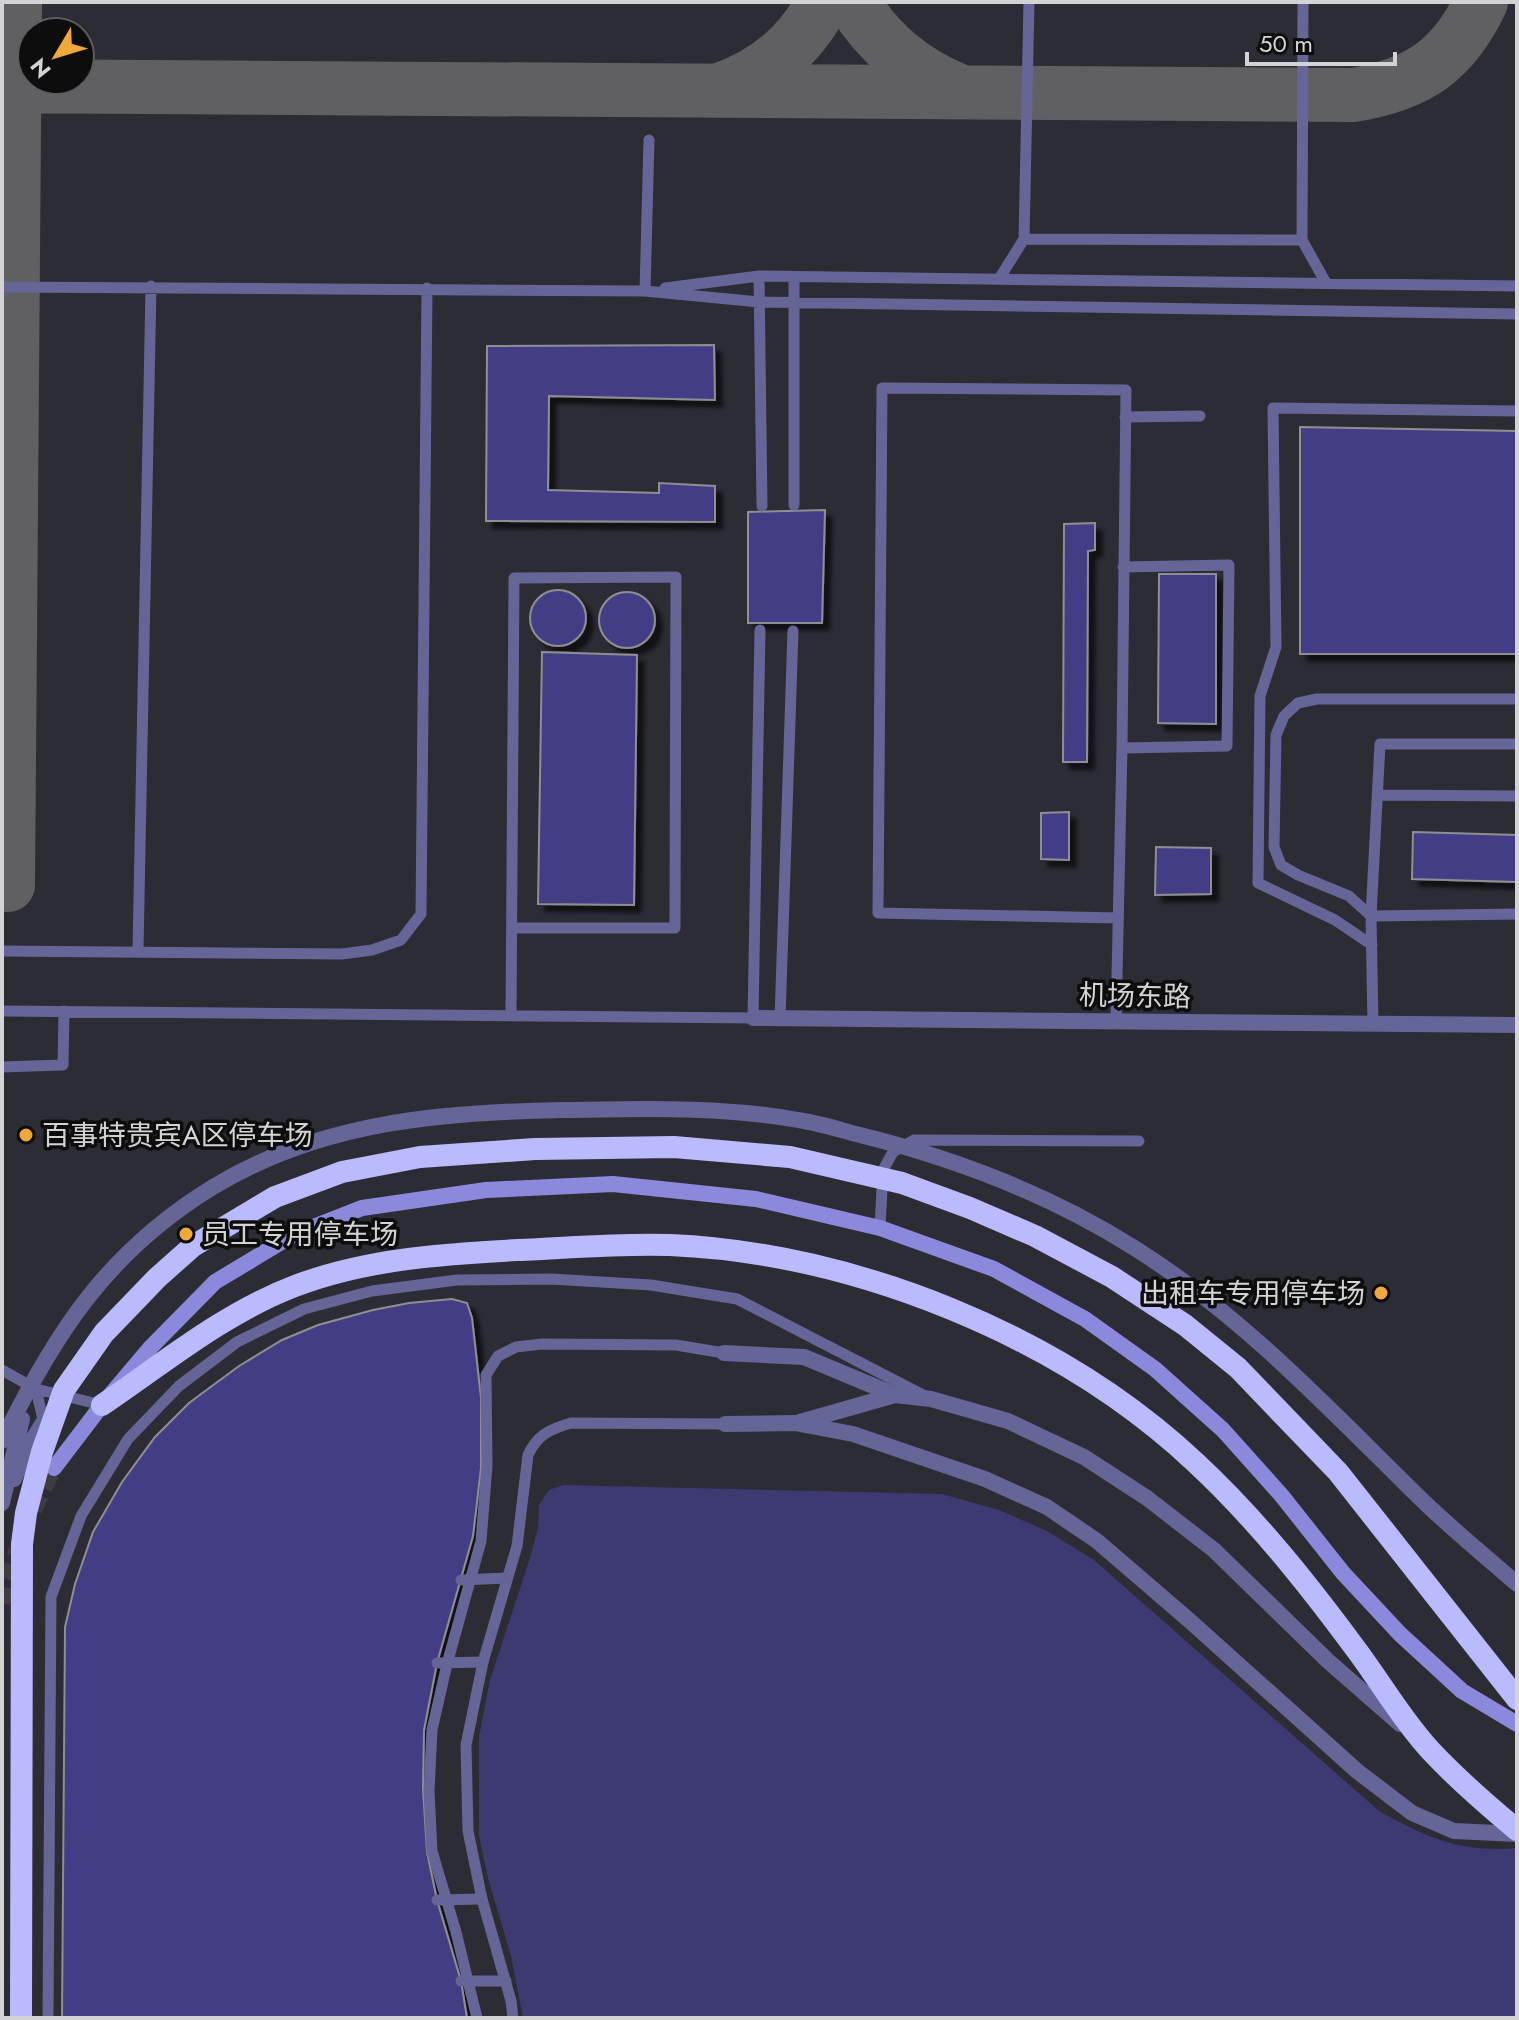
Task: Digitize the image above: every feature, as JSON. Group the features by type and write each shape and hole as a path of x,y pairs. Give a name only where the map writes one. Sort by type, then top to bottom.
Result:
{"highway":[{"path":"21,2018 22,1544 26,1513 42,1452 64,1390 104,1333 193,1246 275,1197 342,1172 420,1157 535,1149 674,1147 790,1157 902,1183 1035,1236 1112,1277 1185,1325 1238,1368 1338,1472 1517,1699"},
{"path":"102,1405 244,1310 293,1287 338,1272 386,1262 468,1253 670,1245 772,1257 883,1284 968,1315 1059,1361 1140,1416 1192,1459 1244,1509 1264,1533 1354,1646 1429,1748 1517,1832"}],"main road":[{"path":"54,1468 151,1347 215,1282 293,1235 362,1208 486,1190 613,1184 756,1199 880,1228 994,1269 1085,1319 1155,1369 1223,1430 1282,1496 1343,1573 1400,1634 1462,1691 1517,1724"}],"street":[{"name":"机场东路","path":"753,1018 1517,1025"},
{"path":"2,1441 36,1371 73,1315 126,1253 168,1218 213,1187 259,1163 324,1137 413,1118 529,1111 684,1109 798,1120 917,1149 988,1174 1134,1247 1202,1295 1257,1340 1426,1505 1517,1584"},
{"path":"724,1353 804,1357 895,1395 931,1399 1008,1421 1084,1457 1147,1498 1214,1550 1328,1661 1429,1748"},
{"path":"2,1505 15,1442 36,1371"},
{"path":"2,1505 28,1447 64,1390"},
{"path":"795,1423 895,1395"},
{"path":"725,1424 795,1423 853,1434 985,1479 1047,1507 1097,1541 1357,1771 1412,1813 1454,1831 1517,1832"}],"lane":[{"path":"999,279 1024,239 1029,2"},
{"path":"1303,2 1302,240 1326,283"},
{"path":"645,291 649,140"},
{"path":"1024,239 1302,240"},
{"path":"645,291 759,276 1517,286"},
{"path":"759,276 762,506"},
{"path":"794,277 794,505"},
{"path":"138,950 151,286"},
{"path":"2,287 645,291 759,302 1517,314"},
{"path":"2,951 342,954 372,950 401,940 421,914 427,288"},
{"path":"1116,1022 1122,748 1126,390 882,388 878,913 1118,918"},
{"path":"1372,945 1356,931 1258,883 1260,696 1276,647 1273,408 1517,411"},
{"path":"1125,417 1200,416"},
{"path":"1122,748 1227,746 1229,565 1123,567"},
{"path":"511,1015 514,578 676,577 675,928 512,928"},
{"path":"2,1011 753,1018 760,630"},
{"path":"780,1019 793,631"},
{"path":"1517,699 1317,699 1298,703 1284,716 1276,735 1274,847 1281,865 1349,896 1371,916 1517,914"},
{"path":"1373,1025 1371,916 1380,744 1517,744"},
{"path":"1378,795 1517,796"},
{"path":"2,1067 63,1065 64,1011"},
{"path":"880,1228 883,1170 893,1152 914,1140 1139,1141"},
{"path":"863,1165 883,1170"},
{"path":"48,2018 51,1597 81,1516 128,1439 179,1386 237,1342 304,1309 372,1291 457,1280 551,1279 651,1285 737,1299 931,1399"},
{"path":"477,2018 432,1851 429,1791 432,1730 481,1541 487,1466 486,1375 498,1356 516,1347 542,1344 676,1345 724,1353"},
{"path":"2,1370 36,1389 102,1405"},
{"path":"36,1389 54,1468"},
{"path":"513,2018 468,1831 466,1745 483,1662 517,1546 528,1455 534,1442 548,1430 571,1423 725,1424"},
{"path":"461,1580 507,1578"},
{"path":"437,1663 483,1662"},
{"path":"437,1900 482,1899"},
{"path":"461,1981 506,1981"}],"shaded area":[{"path":"2,2 1517,2 1517,2018 2,2018"},
{"path":"563,1485 942,1494 999,1510 1047,1531 1094,1560 1379,1811 1445,1842 1479,1848 1517,1848 1517,2018 523,2018 511,1956 479,1836 479,1737 490,1680 538,1528 539,1505 549,1490"}],"building":[{"path":"714,345 715,400 549,396 548,490 659,493 659,483 715,486 715,522 486,521 487,346"},
{"path":"1300,427 1517,431 1517,654 1300,654"},
{"path":"825,510 822,623 748,623 748,512"},
{"path":"1095,523 1095,550 1088,551 1087,762 1063,762 1064,524"},
{"path":"1159,574 1216,574 1216,724 1158,723"},
{"path":"558,590 578,598 586,618 578,638 558,646 538,638 530,618 538,598"},
{"path":"627,592 647,600 655,620 647,640 627,648 607,640 599,620 607,600"},
{"path":"542,652 637,655 634,905 538,904"},
{"path":"1069,812 1069,860 1041,859 1041,813"},
{"path":"1413,832 1517,835 1517,882 1412,879"},
{"path":"1156,847 1211,848 1211,894 1155,895"},
{"path":"452,1299 467,1303 472,1318 481,1398 481,1468 473,1536 437,1663 424,1730 423,1789 427,1852 437,1900 461,1981 467,2018 62,2018 65,1627 75,1584 93,1532 122,1482 155,1437 189,1403 239,1366 282,1340 318,1325 409,1303"}],"taxiway":[{"path":"8,885 15,2"},
{"path":"720,90 753,75 793,45 823,2"},
{"path":"853,2 874,31 898,55 927,75 959,91"},
{"path":"2,86 1354,95 1397,84 1431,66 1458,40 1481,2"}],"tunnel":[{"path":"34,1510 54,1468"},
{"path":"2,1603 17,1549"}],"place":[{"name":"百事特贵宾A区停车场","path":"26,1135"},
{"name":"员工专用停车场","path":"186,1234"},
{"name":"出租车专用停车场","path":"1381,1293"}]}
